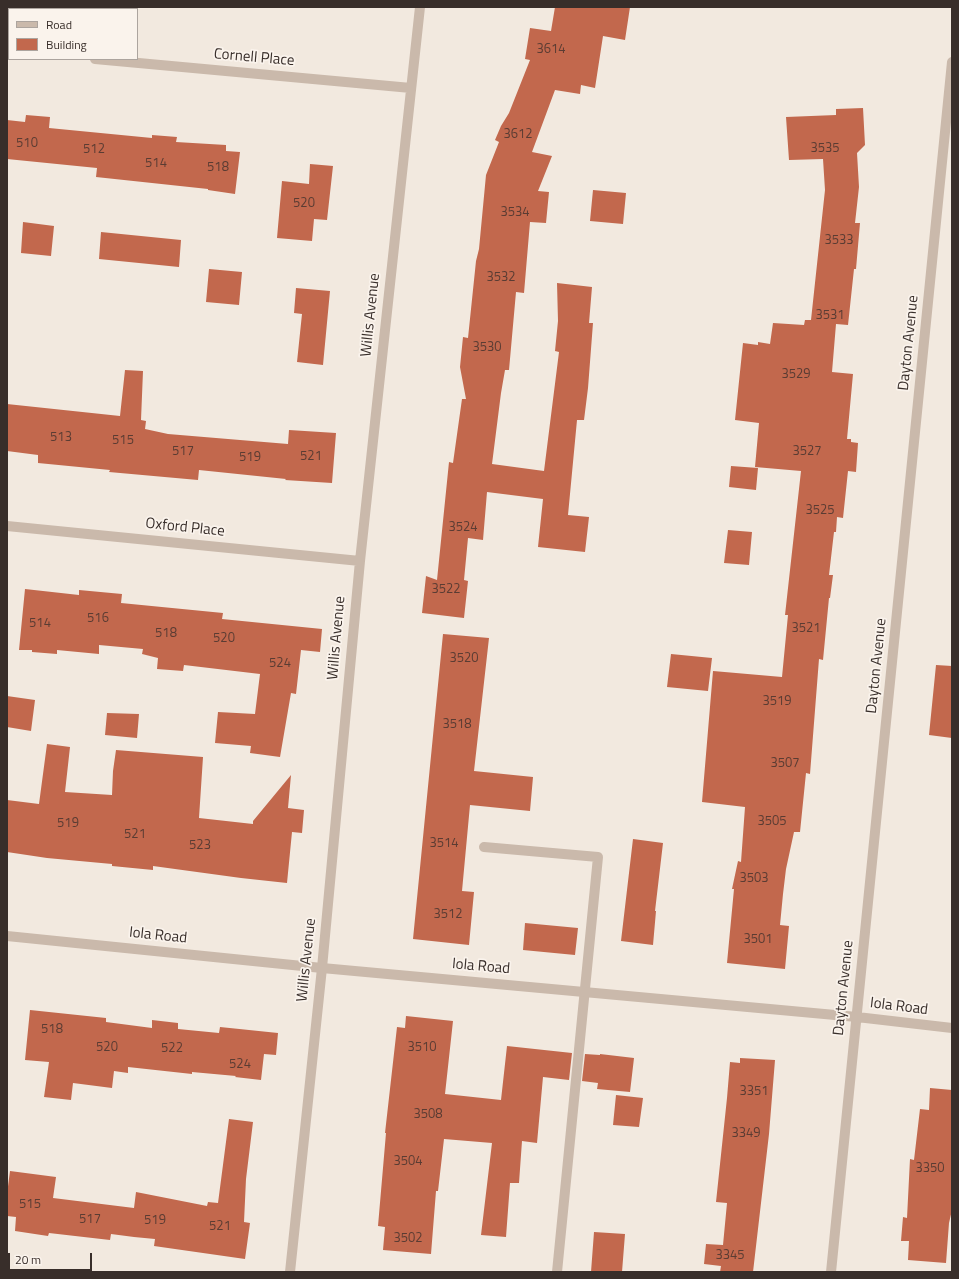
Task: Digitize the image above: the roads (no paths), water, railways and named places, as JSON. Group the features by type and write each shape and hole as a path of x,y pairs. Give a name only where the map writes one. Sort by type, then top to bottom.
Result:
{"street":[{"name":"Willis Avenue","path":"290,1272 322,968 360,561 420,7"},
{"name":"Cornell Place","path":"105,60 411,88"},
{"name":"Dayton Avenue","path":"830,1272 857,1017 952,62"},
{"name":"Oxford Place","path":"7,526 360,561"},
{"path":"484,847 598,857 586,992 557,1272"},
{"name":"Iola Road","path":"7,936 322,968 857,1017 952,1028"}]}
